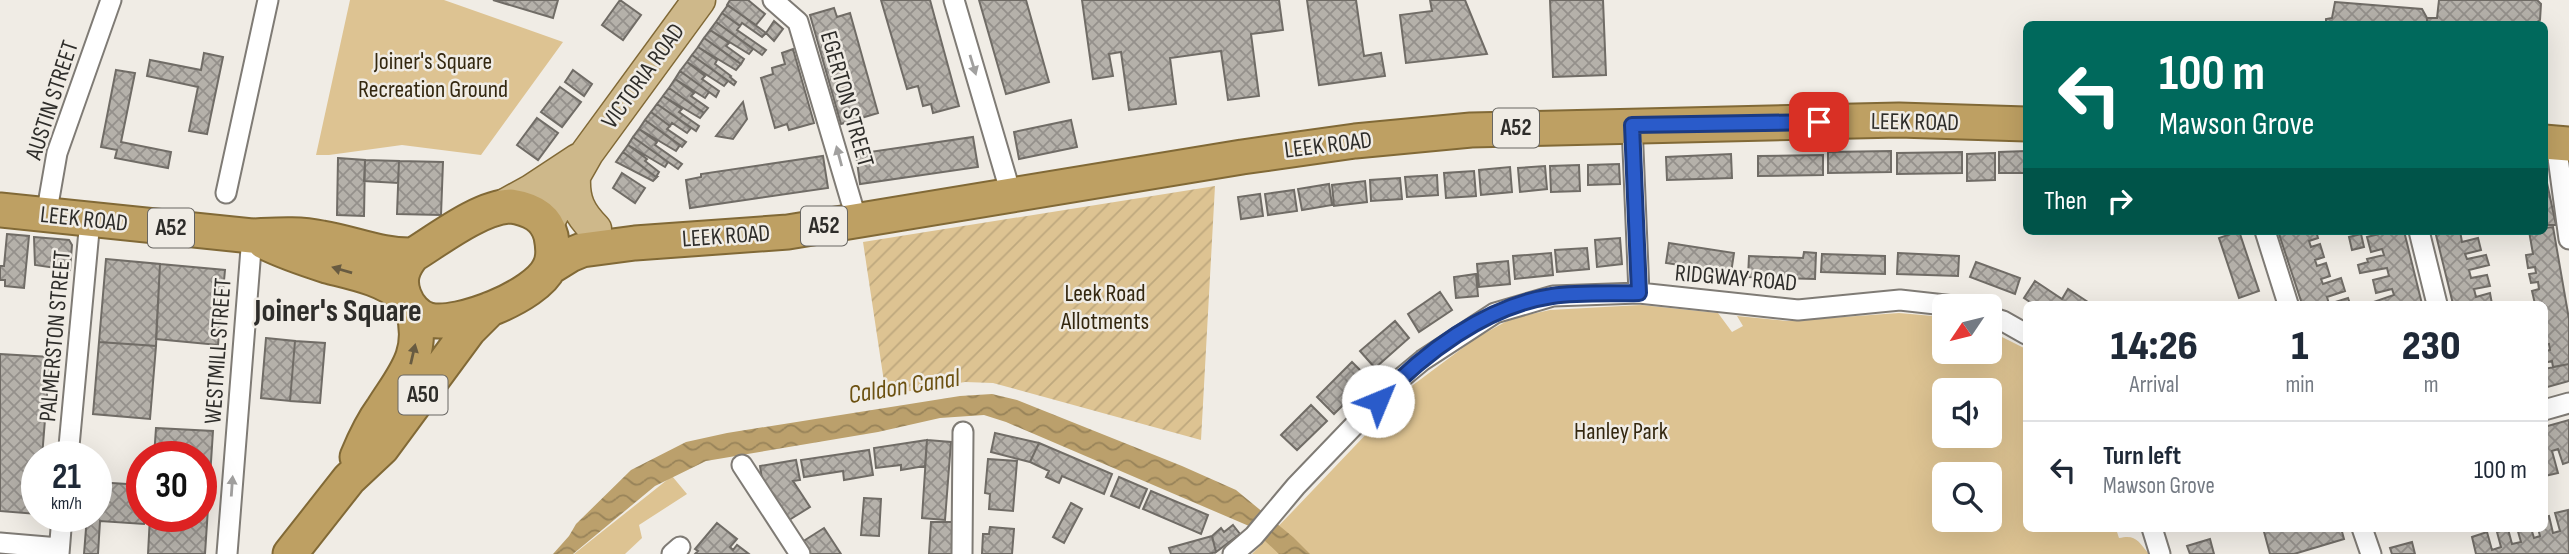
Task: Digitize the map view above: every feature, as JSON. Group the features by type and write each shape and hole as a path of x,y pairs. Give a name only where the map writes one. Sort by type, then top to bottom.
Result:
{"highway":[{"name":"LEEK ROAD","path":"549,268 582,250 635,243 788,232 1011,194 1355,141 1471,130 1632,125 1899,120 2023,124"},
{"name":"A52","path":"502,206 536,213 547,226"},
{"path":"409,304 401,276 413,255 502,206"},
{"name":"LEEK ROAD","path":"0,210 252,236 293,234 324,238 395,256 413,255"},
{"name":"LEEK ROAD","path":"547,226 595,229 635,243"},
{"path":"547,226 552,250 549,268"},
{"name":"LEEK ROAD","path":"252,236 287,253 377,280 394,288 409,304"},
{"name":"A52","path":"409,304 430,320 441,321 492,308 532,286 549,268"},
{"name":"A50","path":"349,479 365,438 409,370 417,332 409,304"},
{"name":"A50","path":"290,554 349,479 382,448 469,330 492,308"}],"main road":[{"name":"VICTORIA ROAD","path":"547,226 580,165 699,0"},
{"name":"VICTORIA ROAD","path":"502,206 556,175 580,165"},
{"path":"580,165 573,194 576,206 595,229"}],"street":[{"name":"AUSTIN STREET","path":"46,216 57,153 111,0"},
{"path":"222,179 268,0"},
{"name":"EGERTON STREET","path":"773,0 798,22 857,221"},
{"path":"954,0 1011,194"},
{"path":"1632,125 1639,293"},
{"path":"2557,143 2569,239"},
{"name":"PALMERSTON STREET","path":"69,441 90,220"},
{"path":"2267,235 2287,301"},
{"path":"2420,235 2436,301"},
{"name":"WESTMILL STREET","path":"227,554 252,236"},
{"name":"RIDGWAY ROAD","path":"1233,554 1254,536 1291,492 1404,375 1444,345 1495,313 1553,296 1639,293 1798,310 1900,300 1932,304"},
{"path":"2002,321 2023,332"},
{"path":"2548,409 2569,403"},
{"path":"962,554 963,432"},
{"path":"742,465 800,554"},
{"path":"0,543 59,551 61,532"},
{"path":"2153,532 2160,554"},
{"path":"2363,532 2371,554"}],"green space":[{"name":"Joiner's Square Recreation Ground","path":"350,0 444,0 563,42 481,155 402,145 316,155"},
{"name":"Leek Road Allotments","path":"1215,186 1201,440 993,383 965,382 886,395 863,242"},
{"name":"Hanley Park","path":"1641,305 1718,313 1732,332 1743,326 1737,316 1787,321 1899,313 1932,316 1932,364 2002,364 2002,337 2023,348 2023,532 2117,532 2119,538 2133,538 2139,542 2149,554 1252,554 1413,385 1476,338 1507,321 1550,310"},
{"path":"672,476 687,494 639,525 642,538 625,554 574,554"}],"water":[{"path":"992,394 1017,400 1236,490 1310,554 1279,554 1249,526 984,415 940,418 878,432 706,461 655,486 573,554 553,554 576,524 631,470 686,442 960,396"}],"building":[{"path":"493,0 558,0 553,18"},
{"path":"620,0 641,15 623,40 602,25"},
{"path":"730,0 748,0 765,14 756,25 727,5"},
{"path":"881,0 930,0 959,106 933,113 931,104 923,106 918,86 907,89"},
{"path":"979,0 1026,0 1049,82 1006,94"},
{"path":"1082,0 1279,0 1283,30 1251,34 1259,96 1228,100 1221,51 1170,58 1176,104 1129,110 1121,52 1109,54 1113,76 1093,79"},
{"path":"1307,0 1356,0 1364,56 1381,53 1385,76 1319,85"},
{"path":"1430,0 1465,0 1487,54 1406,63 1400,15 1432,11"},
{"path":"1550,0 1603,0 1606,75 1553,77"},
{"path":"2439,0 2537,0 2541,4 2538,21 2427,21 2427,18 2437,18"},
{"path":"2335,2 2422,9 2427,21 2326,21 2332,18"},
{"path":"728,5 766,33 762,37 722,13"},
{"path":"834,8 837,17 850,13 878,113 841,124 810,15"},
{"path":"722,13 740,26 737,30 766,50 762,55 716,22"},
{"path":"774,21 783,29 774,41 766,33"},
{"path":"716,22 753,49 749,54 710,30"},
{"path":"710,30 729,43 726,46 744,59 741,64 704,38"},
{"path":"704,38 741,64 736,70 698,47"},
{"path":"698,47 717,60 715,64 731,76 736,82 734,85 692,55"},
{"path":"793,49 814,123 789,130 787,124 775,128 761,78 773,74 772,68 785,64 782,53"},
{"path":"204,53 223,57 207,134 189,131 198,87 147,76 150,60 201,70"},
{"path":"692,55 728,81 724,86 687,62"},
{"path":"687,62 705,76 702,79 719,91 716,97 680,71"},
{"path":"116,70 135,73 121,142 171,152 168,168 115,158 117,150 101,147"},
{"path":"573,70 592,84 584,96 565,82"},
{"path":"680,71 709,92 705,98 675,79"},
{"path":"675,79 694,93 691,96 708,108 704,113 669,88"},
{"path":"560,87 581,102 562,127 541,112"},
{"path":"669,88 704,113 700,118 663,96"},
{"path":"663,96 682,109 679,112 699,126 696,131 657,104"},
{"path":"743,102 747,119 733,139 716,136"},
{"path":"657,104 691,128 687,133 672,123 670,126 651,112"},
{"path":"651,112 670,126 667,129 686,142 682,147 645,120"},
{"path":"537,118 558,133 538,160 517,145"},
{"path":"645,120 680,145 676,151 639,129"},
{"path":"1071,120 1077,147 1019,159 1014,132"},
{"path":"639,129 657,142 655,145 682,164 678,169 633,137"},
{"path":"633,137 668,162 665,167 628,145"},
{"path":"973,137 978,167 860,184 856,154"},
{"path":"628,145 659,172 656,177 623,152"},
{"path":"1891,151 1891,172 1828,173 1828,152"},
{"path":"2023,151 2023,173 1999,173 1999,152"},
{"path":"623,152 657,177 653,181 616,162"},
{"path":"1962,152 1962,173 1897,174 1897,153"},
{"path":"1995,153 1995,180 1967,181 1967,154"},
{"path":"1731,154 1732,178 1667,180 1666,157"},
{"path":"1823,155 1823,175 1758,176 1758,156"},
{"path":"823,156 828,188 690,208 686,180 701,177 701,174"},
{"path":"338,158 365,160 364,216 337,215"},
{"path":"365,160 399,161 398,183 364,181"},
{"path":"399,161 443,162 441,215 397,214"},
{"path":"1619,164 1620,184 1588,185 1588,165"},
{"path":"1579,165 1580,191 1551,192 1550,166"},
{"path":"1545,166 1547,189 1520,192 1518,168"},
{"path":"1510,167 1512,192 1481,195 1479,170"},
{"path":"1474,171 1476,196 1446,198 1444,173"},
{"path":"622,173 645,188 635,203 613,188"},
{"path":"1437,175 1438,195 1407,197 1405,177"},
{"path":"1400,178 1402,199 1371,201 1370,180"},
{"path":"1365,181 1367,202 1334,206 1332,185"},
{"path":"1329,184 1332,205 1302,210 1298,189"},
{"path":"2548,188 2556,225 2548,225"},
{"path":"1294,190 1297,211 1268,215 1265,194"},
{"path":"1260,194 1263,216 1241,219 1238,197"},
{"path":"2553,227 2569,319 2569,364 2553,367 2552,361 2548,362 2548,301 2534,301 2532,291 2539,289 2538,282 2531,283 2529,274 2536,273 2535,267 2528,268 2526,255 2533,254 2530,235 2548,235 2548,228"},
{"path":"7,234 29,236 24,288 5,286 5,280 0,280 0,266 4,266"},
{"path":"2240,235 2259,291 2239,298 2219,238"},
{"path":"2279,235 2317,235 2318,238 2309,241 2311,247 2320,244 2324,257 2315,260 2317,266 2326,263 2330,276 2321,279 2323,284 2341,278 2345,291 2327,297 2328,301 2301,301"},
{"path":"2361,235 2364,247 2352,250 2349,237"},
{"path":"2405,235 2421,301 2377,301 2394,295 2392,289 2376,293 2373,280 2389,276 2387,268 2360,273 2358,265 2368,262 2367,259 2384,255 2382,249 2371,252 2367,237"},
{"path":"2436,235 2461,235 2462,242 2478,238 2481,250 2465,254 2467,259 2486,255 2489,265 2469,270 2471,278 2487,275 2490,286 2474,289 2476,297 2490,293 2491,301 2452,301"},
{"path":"34,237 69,240 72,245 70,270 35,265"},
{"path":"1620,238 1622,264 1597,267 1595,240"},
{"path":"1669,243 1734,253 1731,273 1666,263"},
{"path":"1587,248 1589,269 1557,272 1555,250"},
{"path":"1804,252 1816,253 1815,279 1748,277 1749,256 1803,258"},
{"path":"1551,253 1553,275 1515,279 1513,256"},
{"path":"1898,253 1959,256 1958,276 1897,274"},
{"path":"1822,254 1885,256 1885,274 1821,272"},
{"path":"106,259 160,264 156,346 99,342"},
{"path":"1508,261 1510,284 1479,287 1477,264"},
{"path":"1976,262 2020,278 2015,294 1970,277"},
{"path":"160,264 225,270 218,345 156,339"},
{"path":"1476,274 1478,296 1456,298 1454,277"},
{"path":"2035,281 2062,299 2068,289 2086,301 2028,301 2024,298"},
{"path":"1440,292 1452,310 1419,332 1408,314"},
{"path":"1395,321 1409,338 1375,368 1360,351"},
{"path":"266,338 295,341 290,401 261,398"},
{"path":"295,341 325,343 320,403 290,401"},
{"path":"99,342 156,346 150,419 93,414"},
{"path":"0,354 50,357 43,441 21,441 21,513 0,511"},
{"path":"1352,362 1369,379 1334,414 1317,397"},
{"path":"2569,364 2569,381 2548,387 2548,368"},
{"path":"1311,405 1327,421 1297,450 1281,435"},
{"path":"2569,420 2569,462 2563,464 2558,449 2552,451 2558,473 2548,475 2548,426"},
{"path":"156,428 213,431 212,441 155,441"},
{"path":"995,433 1039,443 1030,462 991,452"},
{"path":"927,440 925,466 901,470 901,465 876,468 874,448"},
{"path":"927,440 951,442 945,520 922,518"},
{"path":"1039,443 1112,474 1104,494 1062,476 1059,483 1046,477 1049,471 1030,462"},
{"path":"869,450 873,475 844,480 843,471 804,477 801,460"},
{"path":"988,459 1017,461 1013,511 989,509 990,494 985,493"},
{"path":"796,460 800,480 793,481 810,507 786,522 763,486 760,466"},
{"path":"1119,477 1147,489 1139,508 1111,496"},
{"path":"112,483 126,484 126,523 112,522"},
{"path":"1151,491 1208,515 1201,534 1143,509"},
{"path":"864,498 881,499 879,536 861,535"},
{"path":"1071,503 1082,509 1064,543 1053,537"},
{"path":"2568,510 2569,554 2476,554 2472,537 2487,532 2492,550 2501,547 2497,532 2509,532 2512,544 2521,542 2518,532 2532,532 2534,538 2540,536 2539,532 2548,532 2548,516 2553,533 2560,531 2555,513"},
{"path":"931,522 956,522 956,554 929,554"},
{"path":"717,523 737,539 730,547 733,550 737,545 749,554 695,554 698,551 695,549"},
{"path":"1233,525 1240,534 1216,552 1212,536 1221,528 1224,532"},
{"path":"990,527 1014,529 1012,554 982,554 983,534 989,534"},
{"path":"824,528 841,554 810,554 802,542"},
{"path":"86,532 99,532 98,554 84,554"},
{"path":"149,532 206,532 205,554 148,554"},
{"path":"2264,532 2342,532 2344,539 2294,554 2270,554"},
{"path":"1212,536 1216,552 1171,554 1169,548"},
{"path":"2210,539 2214,554 2190,554 2187,546"},
{"path":"2412,542 2415,554 2392,554 2390,548"}],"district":[{"name":"Joiner's Square","path":"338,311"}],"route":[{"path":"1378,401 1423,360 1495,313 1553,296 1639,293 1632,125 1819,122"}],"water label":[{"name":"Caldon Canal","path":"904,387"}]}
